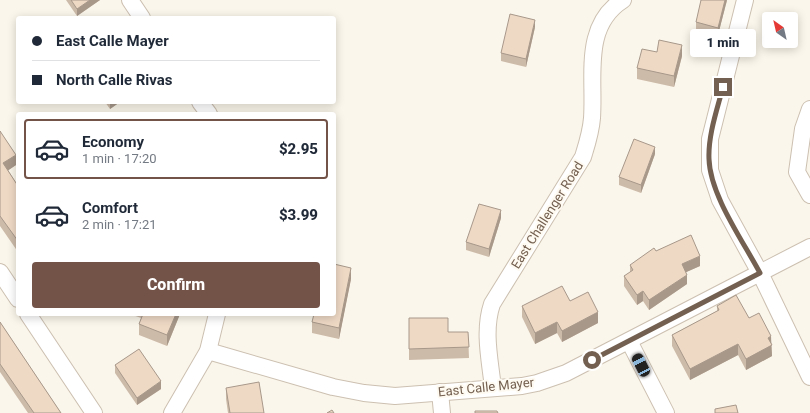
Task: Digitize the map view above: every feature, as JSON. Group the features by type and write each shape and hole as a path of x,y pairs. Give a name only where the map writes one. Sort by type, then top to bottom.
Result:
{"street":[{"path":"130,0 141,16"},
{"name":"East Challenger Road","path":"494,388 487,334 488,318 492,304 583,157 589,138 592,118 593,54 596,37 607,15 623,0"},
{"path":"745,0 712,129 709,160 716,190 760,273 810,377"},
{"path":"810,109 803,129 797,172 810,195"},
{"name":"East Calle Mayer","path":"208,351 333,387 364,393 395,396 522,386 552,379 629,341 810,247"},
{"path":"0,272 16,296"},
{"path":"29,316 94,413"},
{"path":"172,413 208,351 217,316"},
{"path":"629,341 666,413"},
{"path":"440,392 442,413"}],"building":[{"path":"71,0 90,0 77,9"},
{"path":"701,0 725,0 718,28 696,22"},
{"path":"510,14 535,20 526,59 501,53"},
{"path":"659,40 682,45 674,76 637,68 642,49 657,52"},
{"path":"0,131 16,155 3,163 16,183 16,238 0,216"},
{"path":"634,139 655,147 641,185 619,177"},
{"path":"479,204 501,210 489,249 466,242"},
{"path":"691,235 700,256 682,264 687,275 649,300 643,291 637,295 624,276 633,270 630,265 654,248 656,251"},
{"path":"336,264 351,268 339,328 312,322 314,316 336,316"},
{"path":"562,286 570,301 588,292 598,312 562,331 557,322 535,333 522,306"},
{"path":"736,295 749,318 759,313 771,336 768,338 772,345 746,359 738,344 690,369 672,335 719,310 717,306"},
{"path":"142,316 175,316 167,335 139,324"},
{"path":"409,318 448,318 448,332 468,332 469,347 409,349"},
{"path":"0,322 61,413 34,413 0,364"},
{"path":"139,349 161,381 137,398 115,365"},
{"path":"259,382 264,413 230,413 226,388"},
{"path":"736,405 738,413 715,413 715,409"},
{"path":"332,410 334,413 327,413"},
{"path":"475,411 497,411 498,413 475,413"}],"route":[{"path":"592,360 760,273 720,200 710,170 710,139 723,87"}]}
